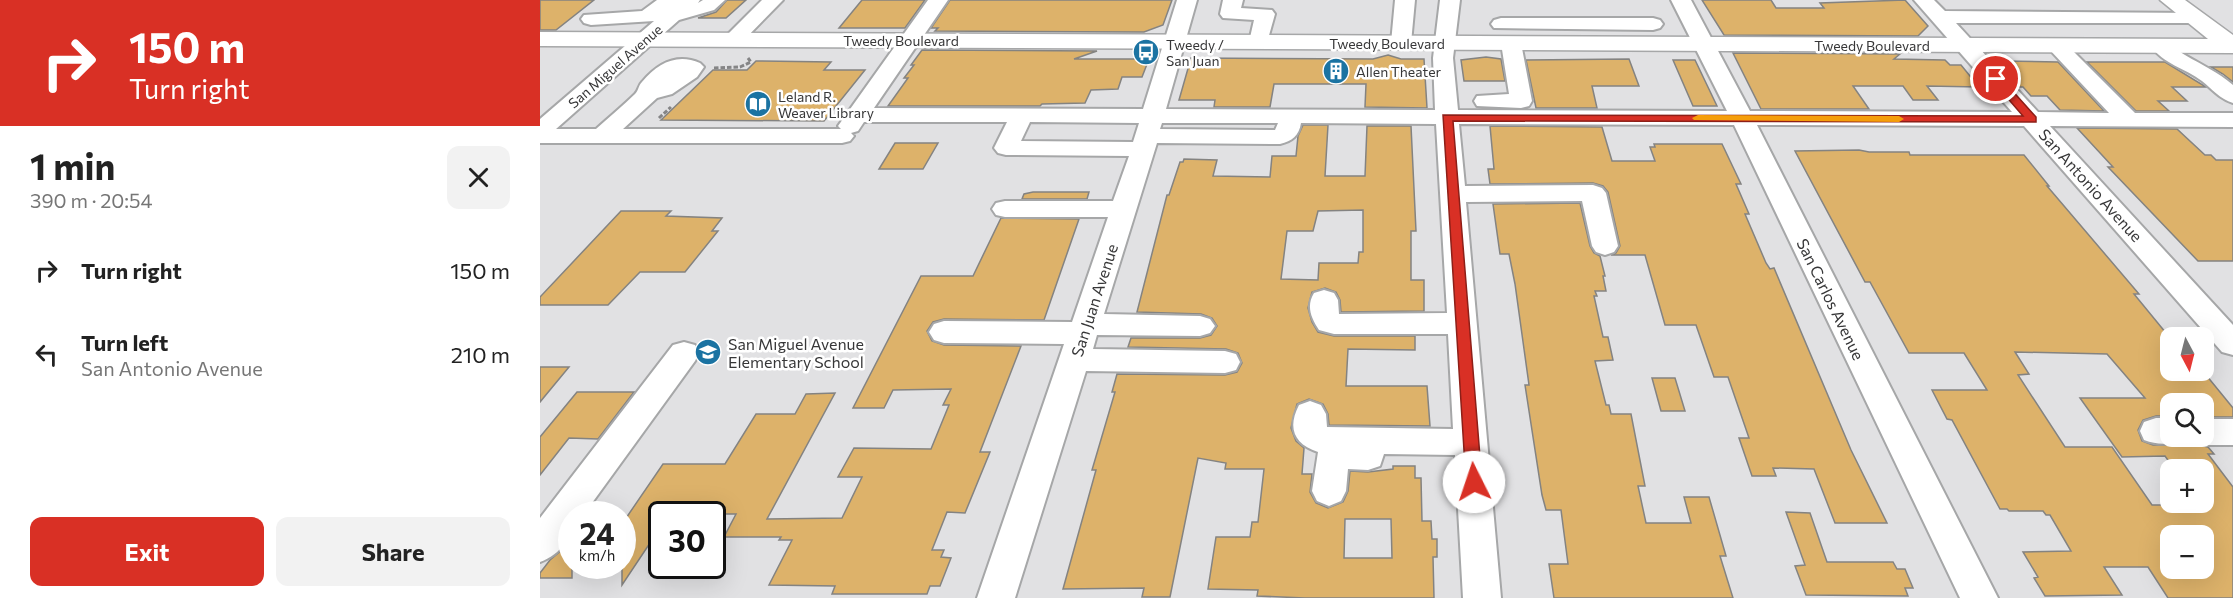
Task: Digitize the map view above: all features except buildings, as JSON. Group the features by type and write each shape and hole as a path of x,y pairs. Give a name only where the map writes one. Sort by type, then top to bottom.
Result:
{"main road":[{"path":"2171,0 2233,46"},
{"name":"Tweedy Boulevard","path":"540,39 648,39 739,49 911,40 1447,43 1506,34 1604,34 1706,45 2233,46"}],"street":[{"path":"567,39 614,0"},
{"name":"San Miguel Avenue","path":"540,131 549,115 648,39 671,8 690,0"},
{"path":"591,19 646,17 671,8 707,6 715,0"},
{"path":"739,49 772,0"},
{"path":"540,136 842,142 858,115 938,0"},
{"name":"San Juan Avenue","path":"996,598 1148,134 1187,0"},
{"path":"1233,0 1230,14 1265,14 1258,42"},
{"path":"1401,43 1402,15 1406,0"},
{"path":"1450,0 1447,43 1443,58 1482,598"},
{"name":"San Carlos Avenue","path":"1681,0 1706,45 1979,598"},
{"name":"San Antonio Avenue","path":"1924,0 2233,344"},
{"path":"1940,16 2196,19"},
{"path":"2046,18 2065,46 2129,120"},
{"path":"1604,34 1653,24"},
{"path":"858,115 1022,116 1148,134 1280,137 1288,131 1291,117 1447,109 1521,101 1506,34"},
{"path":"2161,46 2175,58 2208,75 2233,96"},
{"path":"602,136 649,93"},
{"path":"1447,109 1741,118 2233,120"},
{"path":"1022,116 1006,148 1148,134"},
{"path":"1453,194 1593,193 1605,246"},
{"path":"1005,209 1123,209"},
{"path":"1324,300 1325,316 1329,323 1334,324 1462,323"},
{"path":"1081,339 1200,326"},
{"path":"944,332 1081,339 1225,362"},
{"path":"540,546 684,353"},
{"path":"1310,414 1311,434 1323,440 1471,450"},
{"path":"2214,432 2233,432"},
{"path":"1329,491 1333,455 1471,450"}],"path":[{"path":"711,68 743,66 751,60 739,49"}],"slow traffic":[{"path":"1698,118 1899,119"}],"place":[{"name":"Tweedy / San Juan","path":"1146,52"},
{"name":"Allen Theater","path":"1336,71"},
{"name":"Leland R. Weaver Library","path":"758,104"},
{"name":"San Miguel Avenue Elementary School","path":"708,352"}],"route":[{"path":"1474,482 1447,117 2032,119 1996,79"}]}
